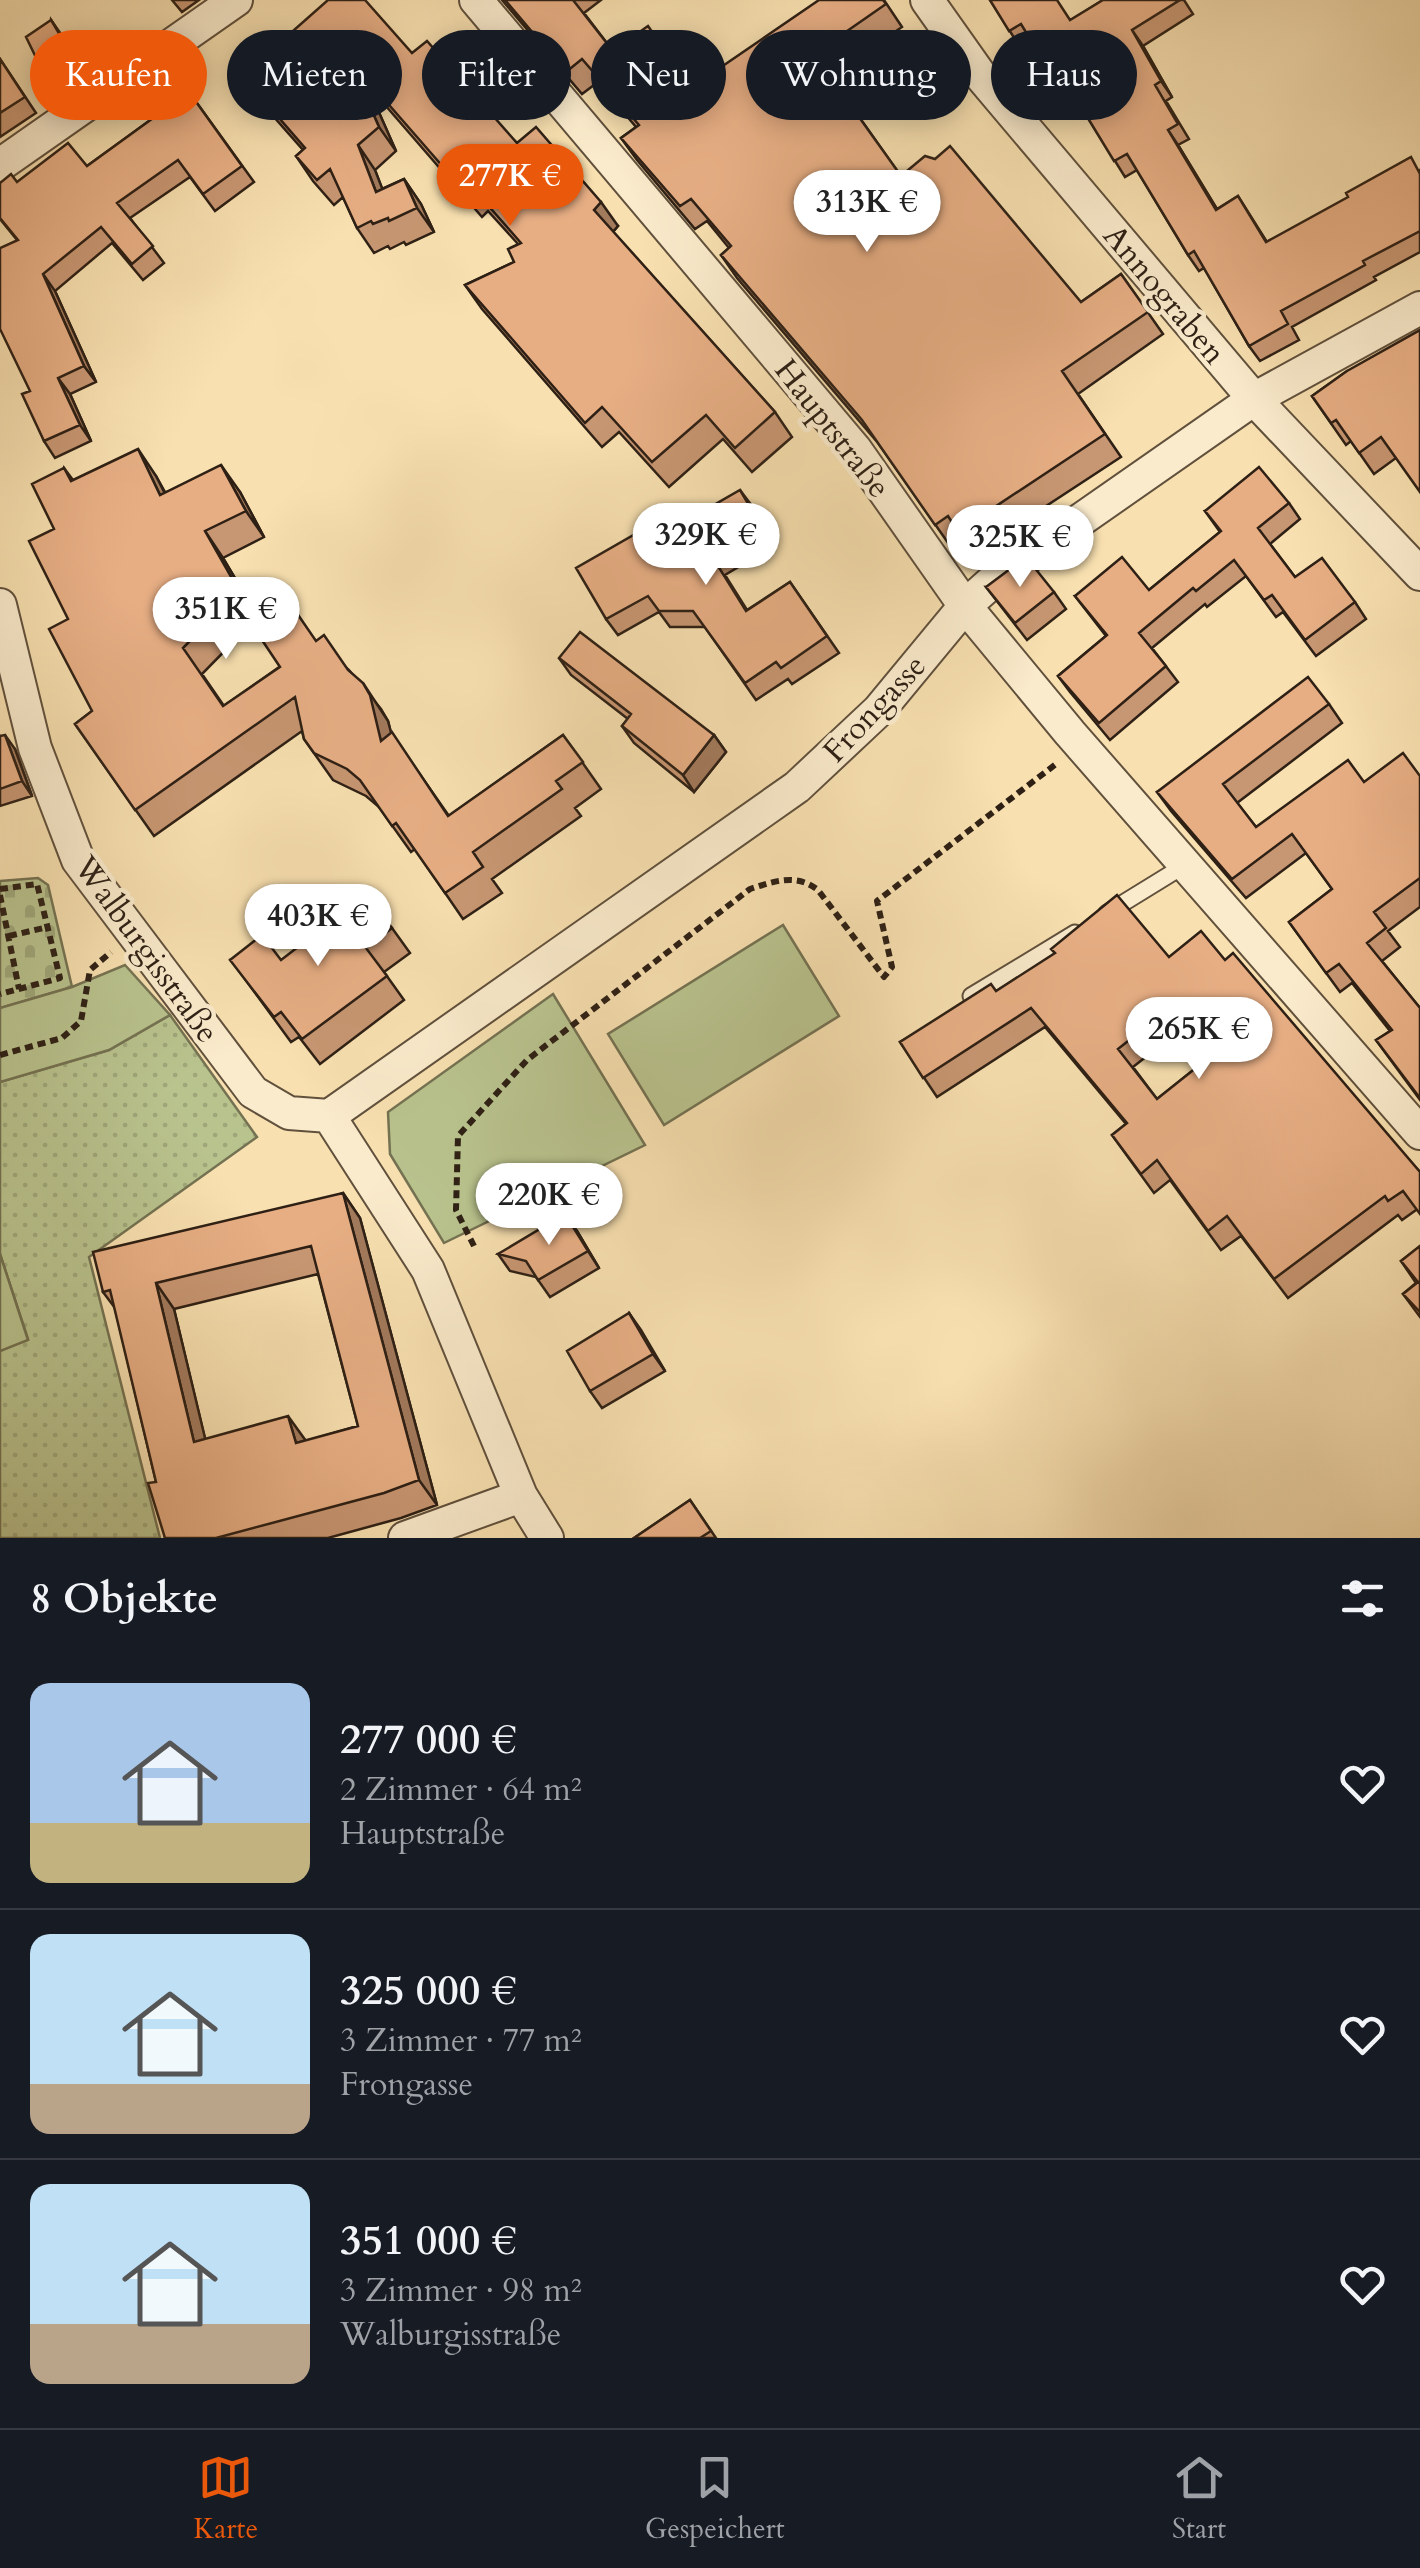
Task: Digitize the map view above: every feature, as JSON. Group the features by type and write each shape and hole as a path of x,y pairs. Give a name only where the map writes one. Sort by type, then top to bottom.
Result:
{"street":[{"path":"0,165 236,0"},
{"name":"Hauptstraße","path":"476,0 854,449 965,606 1081,745 1420,1133"},
{"name":"Annograben","path":"927,0 980,75 1254,399 1420,574"},
{"name":"Frongasse","path":"328,1116 797,787 879,710 965,606 993,581 1254,399 1420,308"},
{"name":"Walburgisstraße","path":"0,605 35,748 78,860 253,1092 289,1114 328,1116"},
{"path":"328,1116 428,1270 521,1496 547,1538"},
{"path":"405,1538 521,1496"}],"lane":[{"path":"972,996 1185,865"}],"path":[{"path":"474,1246 456,1210 458,1136 527,1060 750,889 776,881 807,881 818,890 884,977 892,967 878,901 1081,745"},
{"path":"0,994 20,989 60,978 37,884 0,892 20,989"},
{"path":"8,936 48,927"},
{"path":"0,1055 62,1038 80,1021 90,970 132,935"}],"green space":[{"path":"38,878 48,885 72,987 0,1008 0,881"},
{"path":"783,925 839,1016 664,1125 608,1034"},
{"path":"125,965 170,1015 109,1050 0,1082 0,1008 72,987"},
{"path":"553,994 645,1145 444,1243 390,1154 388,1112"},
{"path":"170,1015 257,1137 89,1257 160,1538 0,1538 0,1351 28,1339 0,1254 0,1082 109,1050"},
{"path":"0,1254 28,1340 0,1351"}],"building":[{"path":"328,0 365,0 392,30 294,30"},
{"path":"505,0 573,0 597,30 591,30 591,69 582,59 571,68 571,30 530,30"},
{"path":"819,0 883,0 886,4 849,30 775,30"},
{"path":"990,0 1057,0 1070,20 1103,0 1180,0 1132,30 1025,30 1021,24 1008,30"},
{"path":"51,20 57,30 36,30"},
{"path":"1137,39 1161,81 1155,85 1178,124 1168,130 1216,210 1238,196 1266,242 1411,157 1420,174 1420,231 1281,311 1288,324 1249,346 1194,251 1188,255 1127,154 1114,161 1089,120 1137,120"},
{"path":"402,42 412,53 422,45 422,120 497,120 517,143 536,127 601,202 594,210 775,412 735,448 706,415 652,462 602,407 585,423 465,285 514,262 508,249 521,243 471,186 465,192 402,120"},
{"path":"746,50 746,120 861,120 901,176 925,156 935,159 950,146 1081,302 1121,274 1148,312 1062,371 1105,434 966,526 964,522 955,527 948,516 935,525 862,420 721,255 731,246 691,199 680,206 621,138 639,125 635,120 726,120 726,64"},
{"path":"0,59 25,97 0,113"},
{"path":"207,117 242,166 203,194 178,160 117,203 153,246 132,264 101,227 43,274 84,366 58,378 80,425 44,441 22,394 30,391 0,329 0,248 18,240 0,218 0,183 11,174 17,182 68,143 87,166 150,120"},
{"path":"281,120 376,120 379,127 358,145 376,192 404,179 417,208 389,221 371,221 357,228 330,169 317,180 296,156 305,148"},
{"path":"1420,330 1420,492 1381,437 1359,453 1336,420 1331,423 1312,396 1347,371"},
{"path":"138,449 160,495 221,465 246,511 205,531 239,591 183,648 223,706 280,667 256,631 292,606 316,641 324,635 348,670 363,683 370,695 381,741 392,732 448,816 563,735 583,762 556,781 562,789 473,852 483,867 445,893 360,780 314,753 304,739 295,697 135,810 75,724 92,711 49,629 68,619 29,541 54,529 32,484 64,468 71,481"},
{"path":"1259,467 1289,503 1258,528 1295,577 1322,558 1355,602 1305,640 1272,595 1264,600 1234,560 1139,633 1166,666 1099,723 1058,676 1107,635 1075,596 1122,557 1149,590 1221,531 1205,511"},
{"path":"740,490 763,529 713,558 746,611 790,582 827,636 781,668 776,662 745,683 693,611 659,611 648,596 606,619 576,568 644,529 651,541"},
{"path":"1026,557 1054,592 1015,623 986,587"},
{"path":"580,632 714,735 683,775 622,726 631,714 559,658"},
{"path":"1308,677 1329,704 1223,784 1256,827 1348,760 1364,782 1403,753 1420,776 1420,878 1374,912 1386,928 1367,943 1420,1008 1420,1098 1376,1040 1392,1030 1339,964 1326,973 1289,922 1332,889 1292,834 1232,879 1157,792"},
{"path":"5,735 22,781 0,789 0,736"},
{"path":"367,894 392,928 366,948 387,976 302,1039 281,1012 274,1017 230,960 262,935 281,960"},
{"path":"1117,895 1169,957 1201,931 1225,960 1233,953 1420,1172 1420,1214 1403,1191 1388,1201 1385,1196 1274,1279 1227,1216 1208,1231 1157,1160 1141,1174 1112,1135 1127,1123 1031,1008 923,1078 900,1042 991,984 996,991 1055,953 1051,949","holes":["1176,1003 1217,1051 1157,1099 1118,1049"]},
{"path":"343,1193 419,1480 216,1538 165,1538 148,1483 156,1482 110,1290 103,1292 93,1252","holes":["311,1246 358,1426 296,1443 288,1416 194,1442 156,1283"]},
{"path":"565,1214 588,1251 538,1280 526,1261 498,1254"},
{"path":"1420,1246 1420,1312 1403,1294 1418,1282 1401,1261"},
{"path":"629,1313 653,1354 590,1391 567,1351"},
{"path":"690,1500 711,1531 700,1538 634,1538"}]}
